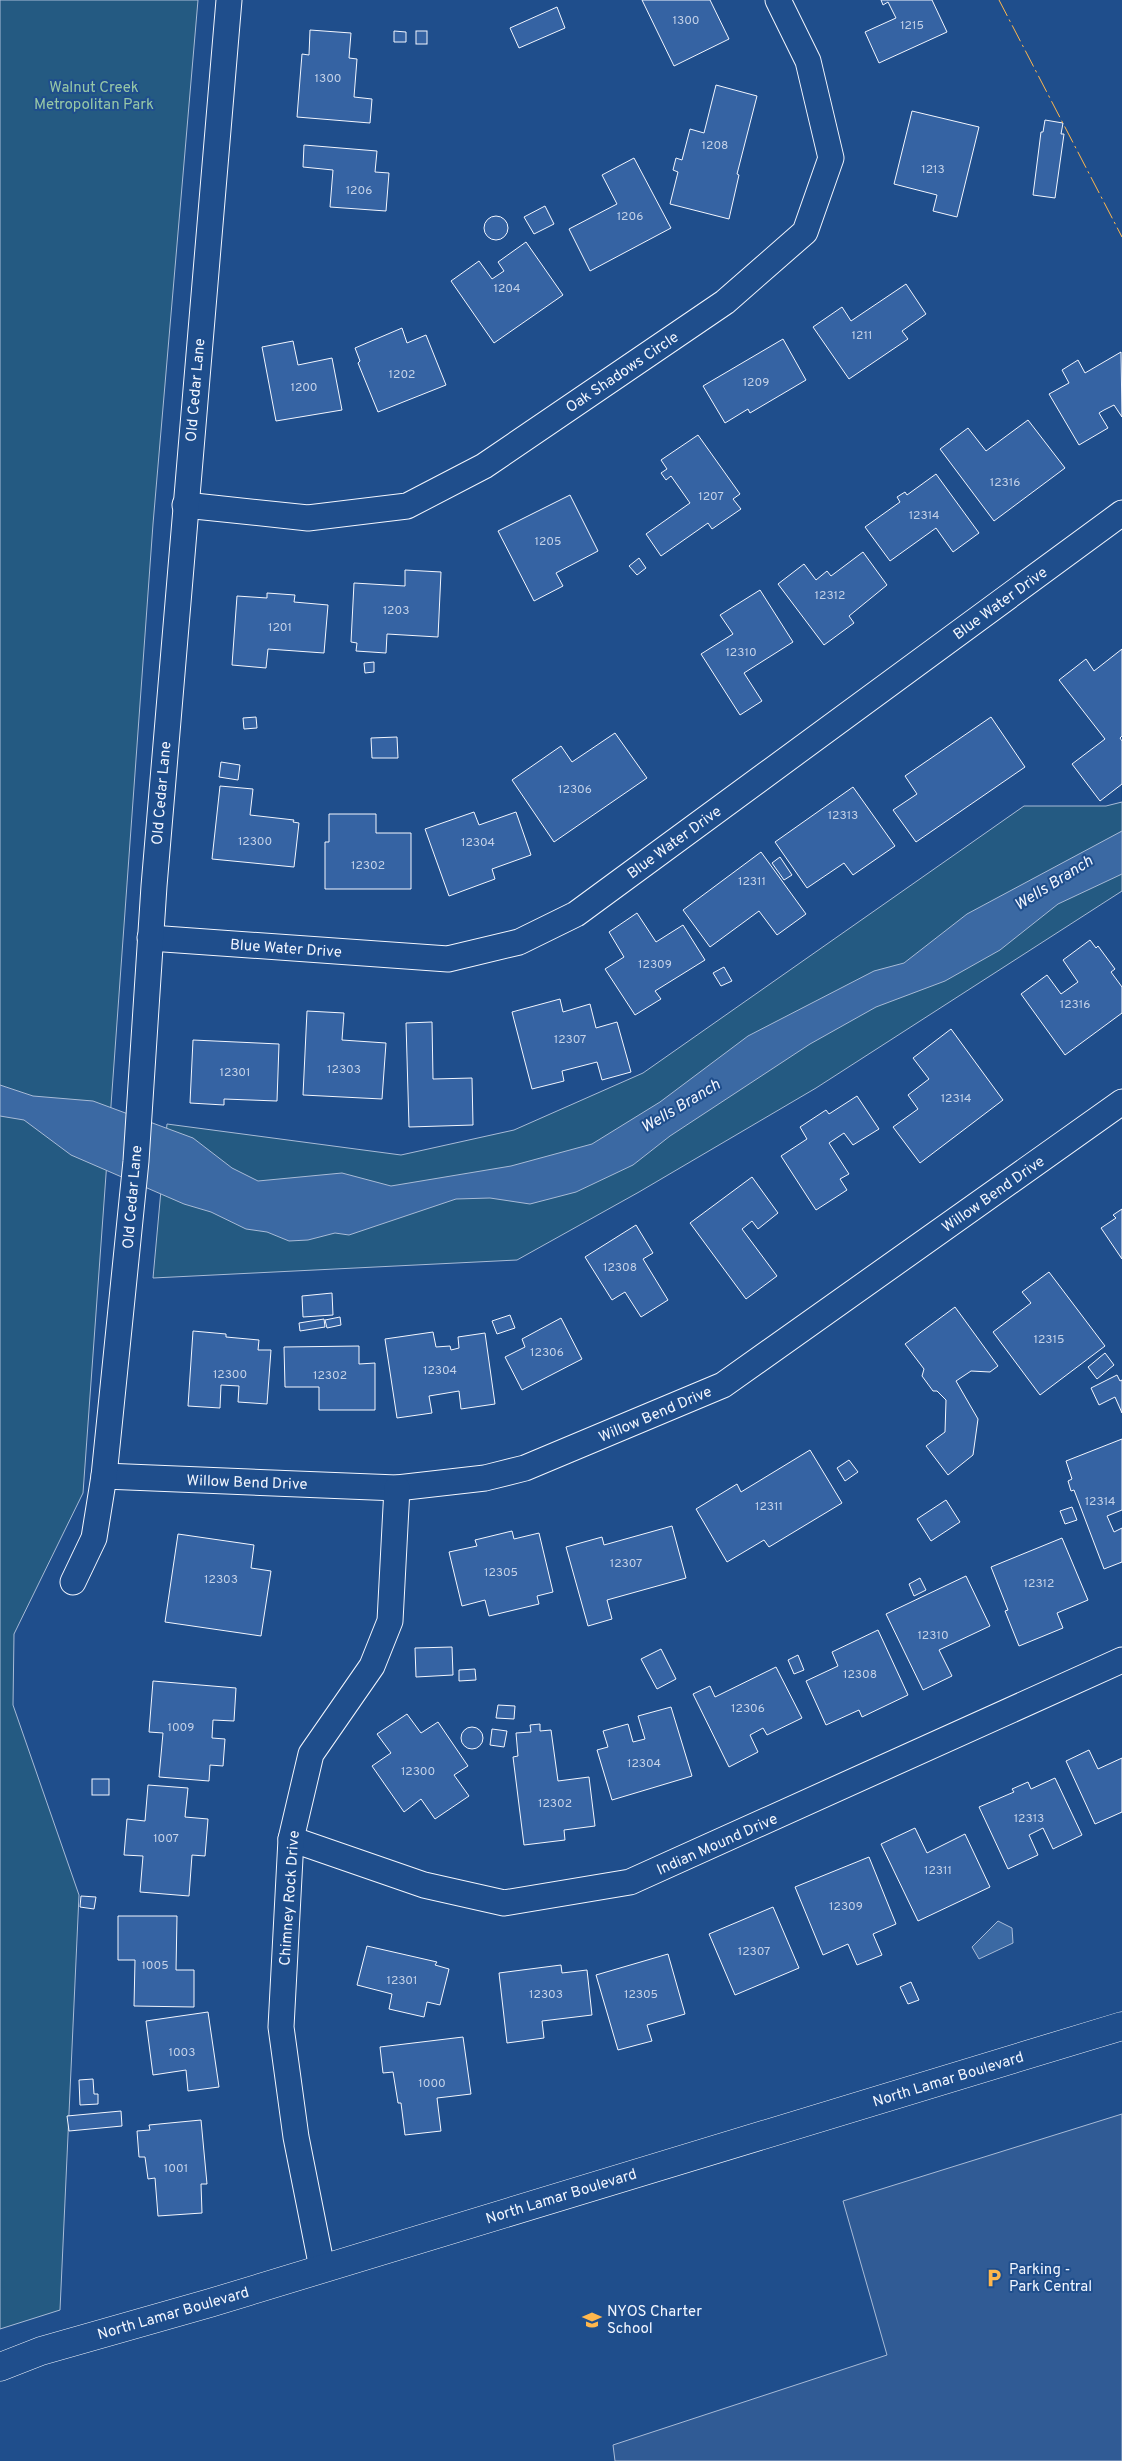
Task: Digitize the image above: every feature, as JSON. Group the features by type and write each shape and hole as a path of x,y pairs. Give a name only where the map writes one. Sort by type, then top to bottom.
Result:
{"main road":[{"name":"North Lamar Boulevard","path":"0,2367 40,2351 322,2268 1122,2026"}],"street":[{"name":"Old Cedar Lane","path":"73,1582 94,1538 104,1476 136,1161 150,938 228,0"},
{"name":"Oak Shadows Circle","path":"185,505 308,518 407,506 484,466 725,302 805,232 831,158 808,61 778,0"},
{"name":"Blue Water Drive","path":"150,938 448,959 519,942 576,914 1122,513"},
{"name":"Willow Bend Drive","path":"104,1476 397,1488 485,1478 525,1468 724,1385 1122,1102"},
{"name":"Chimney Rock Drive","path":"322,2268 296,2137 281,2027 291,1839 311,1754 372,1666 390,1621 397,1488"},
{"name":"Indian Mound Drive","path":"291,1839 424,1885 504,1903 630,1882 1122,1660"}],"green space":[{"name":"Walnut Creek Metropolitan Park","path":"0,0 198,0 153,524 83,1493 14,1634 13,1705 79,1895 60,2310 0,2329"},
{"path":"1122,802 1122,891 816,1088 639,1192 517,1260 153,1278 167,1124 401,1155 514,1130 643,1073 1024,806 1106,806"}],"shaded area":[{"name":"Parking - Park Central","path":"1122,2114 1122,2461 615,2461 613,2445 887,2355 843,2201"}],"water":[{"name":"Wells Branch","path":"1122,831 1122,874 1058,904 1000,950 945,981 876,1007 810,1044 670,1136 633,1165 576,1192 530,1204 490,1198 456,1199 349,1235 335,1233 308,1240 289,1241 267,1232 246,1229 211,1212 184,1204 71,1155 24,1120 0,1116 0,1085 33,1096 93,1101 193,1138 232,1168 258,1181 342,1173 391,1186 511,1166 592,1144 660,1102 748,1036 874,971 904,963 967,914"},
{"path":"998,1921 1012,1928 1013,1943 979,1959 972,1947"}],"building":[{"path":"642,0 710,0 729,39 674,66"},
{"path":"881,0 932,0 947,32 879,63 865,32 896,18 888,2 883,5"},
{"path":"557,7 565,28 519,48 510,28"},
{"path":"310,30 351,33 349,58 357,59 354,97 372,99 370,123 297,117 302,54 309,55"},
{"path":"394,31 406,32 406,42 394,42"},
{"path":"416,31 427,31 427,44 416,44"},
{"path":"716,85 757,96 737,174 739,175 729,219 670,204 678,172 673,170 676,158 682,160 690,129 704,133"},
{"path":"912,111 979,127 957,217 933,211 937,195 894,184"},
{"path":"1045,120 1063,123 1061,134 1064,134 1055,198 1033,195 1041,132 1043,132"},
{"path":"304,145 377,151 375,172 389,173 386,211 330,207 333,170 303,167"},
{"path":"634,158 671,228 590,271 569,229 617,204 602,175"},
{"path":"545,206 554,224 534,234 524,217"},
{"path":"496,216 501,217 507,223 507,233 501,239 496,240 491,239 485,233 484,228 485,223 491,217"},
{"path":"526,242 563,295 494,343 451,281 479,261 492,279 504,271 498,262"},
{"path":"906,284 926,314 902,331 908,339 849,379 813,327 842,307 851,321"},
{"path":"402,328 407,343 426,335 446,385 378,412 358,363 360,361 355,348"},
{"path":"783,339 806,380 750,413 748,409 725,423 703,386"},
{"path":"293,341 298,365 332,358 342,410 276,421 262,347"},
{"path":"1121,352 1122,417 1114,405 1099,413 1108,428 1079,445 1049,394 1069,383 1062,370 1078,360 1085,373"},
{"path":"1028,420 1065,468 994,521 940,449 968,428 986,451"},
{"path":"698,435 740,494 733,499 741,509 712,529 708,523 661,556 646,534 690,503 671,476 666,480 661,473 667,469 661,460"},
{"path":"936,474 979,533 953,552 936,528 890,561 865,527 900,502 897,497 905,492 907,495"},
{"path":"570,495 598,551 556,573 563,586 534,601 498,531"},
{"path":"863,552 887,585 849,616 854,623 824,645 778,584 804,564 816,580 827,571 831,576"},
{"path":"639,558 646,568 637,575 629,566"},
{"path":"405,570 441,572 438,637 387,634 386,653 356,651 357,643 351,642 354,583 405,586"},
{"path":"760,590 793,642 744,673 762,701 740,715 701,654 733,634 720,615"},
{"path":"267,593 295,595 294,602 328,605 324,653 268,649 266,668 232,665 237,596 267,598"},
{"path":"1122,649 1122,736 1120,738 1122,741 1122,784 1100,801 1072,764 1105,739 1059,680 1086,659 1094,671"},
{"path":"374,662 374,672 365,673 364,663"},
{"path":"256,717 257,728 244,729 243,718"},
{"path":"991,717 1025,767 916,842 893,810 917,794 905,776"},
{"path":"615,733 647,778 554,842 512,780 561,746 572,762"},
{"path":"397,737 398,758 372,758 371,738"},
{"path":"221,762 240,765 238,780 219,777"},
{"path":"220,786 253,789 250,815 294,820 293,822 299,823 294,867 212,859"},
{"path":"853,787 895,846 853,875 844,863 807,888 775,842"},
{"path":"474,812 479,825 516,812 531,855 492,869 495,879 449,896 425,829"},
{"path":"329,814 376,814 376,833 411,833 411,889 325,889 325,842 329,842"},
{"path":"761,852 806,914 777,935 759,911 710,947 683,910"},
{"path":"780,857 792,875 784,880 772,863"},
{"path":"637,913 656,942 683,925 705,960 655,991 661,999 635,1015 605,969 624,957 609,932"},
{"path":"1090,940 1096,948 1098,946 1115,969 1111,972 1122,987 1122,1013 1065,1055 1021,994 1047,975 1061,994 1078,982 1063,960"},
{"path":"724,967 732,981 721,986 713,973"},
{"path":"560,999 563,1012 590,1004 596,1028 617,1022 631,1072 602,1080 597,1062 562,1071 564,1081 532,1089 512,1012"},
{"path":"307,1011 344,1013 342,1040 386,1043 382,1099 303,1095"},
{"path":"432,1022 433,1079 472,1078 473,1125 409,1127 406,1023"},
{"path":"951,1029 1003,1100 920,1163 893,1127 918,1109 908,1095 929,1079 913,1058"},
{"path":"193,1040 279,1044 277,1101 224,1099 224,1105 190,1103"},
{"path":"857,1096 879,1129 853,1145 844,1133 829,1143 849,1174 840,1179 847,1190 816,1210 781,1156 807,1139 800,1127 826,1110 829,1114"},
{"path":"752,1177 778,1213 758,1229 752,1221 742,1229 777,1276 746,1299 690,1223"},
{"path":"1122,1209 1122,1259 1101,1228 1116,1218 1113,1215"},
{"path":"636,1225 653,1253 643,1259 668,1300 641,1317 625,1292 612,1300 585,1257"},
{"path":"1049,1272 1105,1346 1040,1395 993,1332 1031,1303 1022,1292"},
{"path":"332,1293 333,1315 303,1317 302,1296"},
{"path":"955,1307 998,1366 990,1372 971,1371 956,1381 978,1419 973,1455 948,1475 926,1446 945,1432 946,1400 937,1391 933,1391 922,1376 924,1369 905,1344"},
{"path":"510,1315 515,1328 497,1334 492,1321"},
{"path":"340,1317 341,1325 327,1328 325,1320"},
{"path":"561,1318 582,1359 522,1390 505,1357 525,1347 522,1339"},
{"path":"324,1319 325,1327 300,1331 299,1323"},
{"path":"193,1331 259,1340 258,1350 271,1350 267,1404 238,1402 239,1386 221,1385 220,1408 188,1406"},
{"path":"433,1332 436,1347 450,1346 451,1350 459,1348 458,1337 485,1333 495,1404 461,1409 459,1391 429,1396 432,1413 397,1418 385,1339"},
{"path":"359,1346 359,1364 375,1363 375,1410 319,1410 319,1387 285,1387 284,1347"},
{"path":"1105,1353 1114,1365 1097,1379 1088,1367"},
{"path":"1117,1375 1120,1381 1122,1380 1122,1413 1115,1397 1099,1405 1091,1388"},
{"path":"1122,1439 1122,1510 1107,1516 1114,1532 1122,1528 1122,1562 1104,1569 1074,1490 1071,1491 1068,1481 1072,1479 1066,1461"},
{"path":"810,1450 842,1503 769,1547 764,1540 727,1562 696,1509 737,1484 741,1492"},
{"path":"849,1460 858,1472 845,1481 837,1468"},
{"path":"946,1500 960,1522 931,1541 917,1519"},
{"path":"1072,1507 1077,1520 1065,1524 1060,1511"},
{"path":"672,1526 686,1578 607,1600 612,1619 588,1626 566,1547 602,1537 604,1545"},
{"path":"512,1531 514,1539 539,1533 553,1592 537,1596 539,1604 489,1616 485,1600 462,1606 449,1552 477,1546 475,1540"},
{"path":"178,1534 254,1545 251,1568 271,1571 261,1636 165,1622"},
{"path":"1062,1538 1088,1600 1057,1613 1063,1628 1019,1646 1005,1611 1008,1610 991,1567"},
{"path":"966,1576 990,1626 939,1650 952,1676 923,1690 886,1614"},
{"path":"920,1578 926,1590 914,1596 909,1584"},
{"path":"878,1630 908,1695 862,1717 859,1710 826,1725 806,1681 838,1666 832,1652"},
{"path":"452,1647 453,1675 416,1677 415,1648"},
{"path":"661,1649 676,1679 657,1689 641,1659"},
{"path":"798,1655 804,1670 794,1674 788,1660"},
{"path":"776,1667 802,1718 767,1735 763,1728 750,1735 758,1752 729,1767 693,1694 710,1686 715,1697"},
{"path":"475,1669 476,1680 459,1681 459,1670"},
{"path":"153,1681 236,1688 234,1721 213,1720 212,1738 225,1739 223,1766 210,1765 209,1781 159,1777 163,1733 149,1732"},
{"path":"498,1705 515,1706 514,1719 496,1718"},
{"path":"671,1707 692,1776 612,1800 597,1750 608,1747 603,1731 628,1724 633,1742 645,1739 638,1716"},
{"path":"407,1714 421,1733 438,1722 468,1766 454,1775 469,1796 435,1819 421,1799 404,1812 372,1766 391,1753 377,1734"},
{"path":"540,1724 540,1731 551,1730 558,1781 589,1777 595,1826 564,1830 565,1840 524,1845 513,1757 518,1756 516,1733 531,1732 530,1725"},
{"path":"472,1727 480,1730 483,1738 480,1746 472,1749 464,1746 461,1738 464,1730"},
{"path":"492,1729 507,1731 504,1747 490,1745"},
{"path":"1089,1750 1098,1769 1122,1758 1122,1812 1095,1824 1066,1761"},
{"path":"1055,1778 1082,1835 1053,1849 1043,1828 1029,1835 1038,1855 1008,1869 979,1807 1014,1792 1012,1789 1028,1782 1031,1789"},
{"path":"92,1779 109,1779 109,1795 92,1795"},
{"path":"148,1785 188,1788 185,1817 208,1819 205,1856 192,1855 189,1896 140,1892 143,1856 124,1855 127,1819 145,1821"},
{"path":"915,1828 927,1853 965,1834 990,1887 918,1921 881,1844"},
{"path":"869,1857 896,1924 873,1934 882,1955 857,1965 848,1944 823,1955 795,1887"},
{"path":"81,1896 96,1897 94,1909 80,1907"},
{"path":"773,1907 799,1968 735,1995 709,1934"},
{"path":"118,1916 177,1916 176,1970 194,1970 194,2007 134,2006 135,1960 118,1960"},
{"path":"367,1946 437,1962 435,1965 449,1969 440,2005 427,2002 424,2017 389,2009 392,1994 357,1985"},
{"path":"668,1954 685,2014 647,2025 652,2041 618,2050 596,1975"},
{"path":"561,1965 562,1973 587,1970 592,2015 542,2021 544,2038 507,2043 499,1973"},
{"path":"911,1982 919,2000 908,2004 900,1987"},
{"path":"208,2012 219,2087 188,2091 186,2070 153,2075 146,2021"},
{"path":"463,2037 471,2094 437,2098 441,2131 405,2135 401,2103 398,2103 393,2072 383,2073 380,2047"},
{"path":"93,2079 94,2094 98,2094 98,2104 80,2105 79,2080"},
{"path":"121,2111 122,2126 69,2131 67,2116"},
{"path":"201,2120 207,2184 201,2184 202,2213 158,2216 155,2178 148,2179 145,2157 139,2157 137,2131 150,2130 149,2125"}],"power":[{"path":"999,0 1122,237"}],"place":[{"name":"Parking - Park Central","path":"994,2278"},
{"name":"NYOS Charter School","path":"592,2320"}]}
